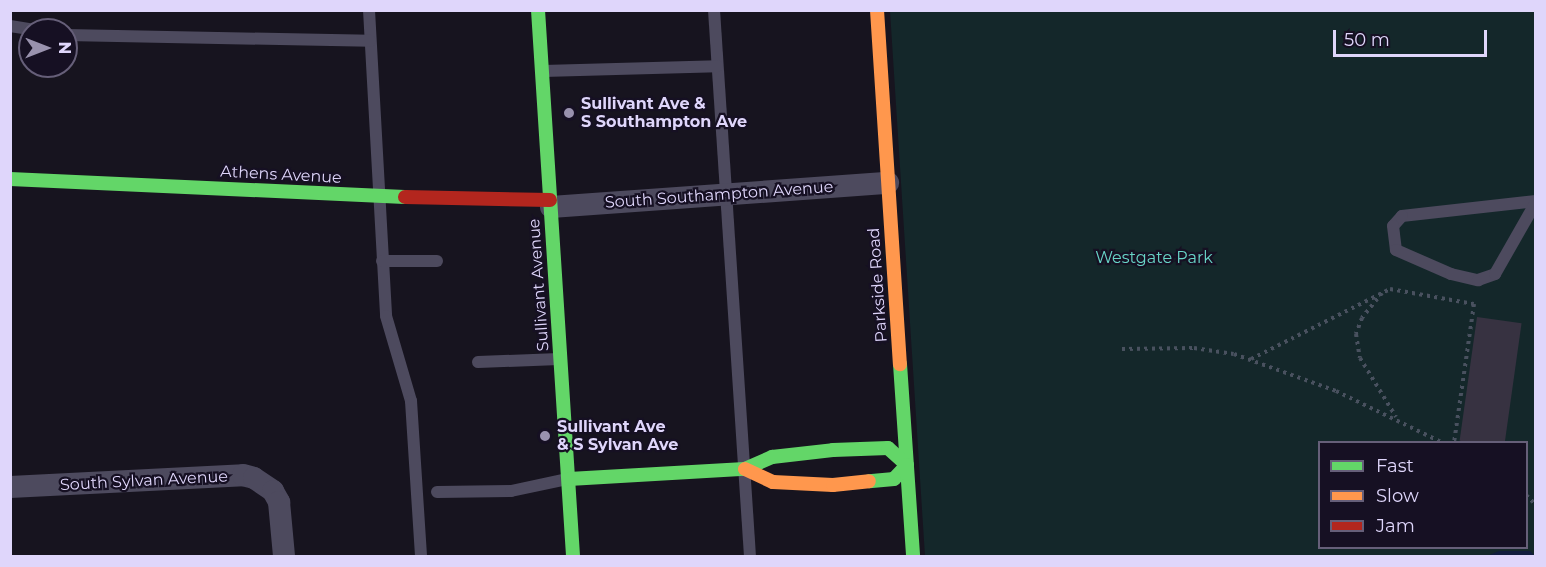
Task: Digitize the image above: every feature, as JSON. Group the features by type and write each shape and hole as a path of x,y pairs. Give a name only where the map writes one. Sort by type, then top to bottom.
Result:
{"street":[{"name":"Sullivant Avenue","path":"538,10 573,556"},
{"name":"Parkside Road","path":"877,10 913,556"},
{"name":"Athens Avenue","path":"10,179 551,203"},
{"name":"South Southampton Avenue","path":"551,203 888,183"},
{"path":"569,479 745,469 772,457 888,448 907,465 894,479 833,485 773,482 745,469"},
{"name":"South Sylvan Avenue","path":"10,488 243,476 264,482 273,491 281,514 284,556"}],"lane":[{"path":"369,10 386,316 411,400 421,556"},
{"path":"714,10 750,556"},
{"path":"78,35 370,41"},
{"path":"542,71 717,66"},
{"path":"1536,202 1495,274 1478,280 1451,274 1396,250 1393,226 1402,216 1536,202"},
{"path":"382,261 437,261"},
{"path":"478,362 560,359"},
{"path":"437,492 511,491 569,479"}],"path":[{"path":"1251,359 1382,292 1407,291 1474,304 1454,441"},
{"path":"1382,292 1362,318 1356,334 1360,358 1396,418"},
{"path":"1122,349 1194,348 1251,359 1396,418 1439,441"}],"green space":[{"name":"Westgate Park","path":"890,11 1535,11 1535,556 925,556"}],"water":[{"path":"1499,551 1530,551 1535,556 1487,556"}],"building":[{"path":"1477,317 1522,323 1505,441 1460,441"}],"traffic: fast":[{"path":"538,10 573,556"},
{"path":"10,179 405,197"},
{"path":"900,364 913,556"},
{"path":"569,479 745,469 772,457 833,450 888,448 907,465 894,479 869,481"}],"traffic: slow":[{"path":"877,10 900,364"},
{"path":"745,469 773,482 833,485 869,481"}],"traffic: jam":[{"path":"405,197 550,200"}],"place":[{"name":"Sullivant Ave & S Southampton Ave","path":"569,113"},
{"name":"Sullivant Ave & S Sylvan Ave","path":"545,436"}]}
